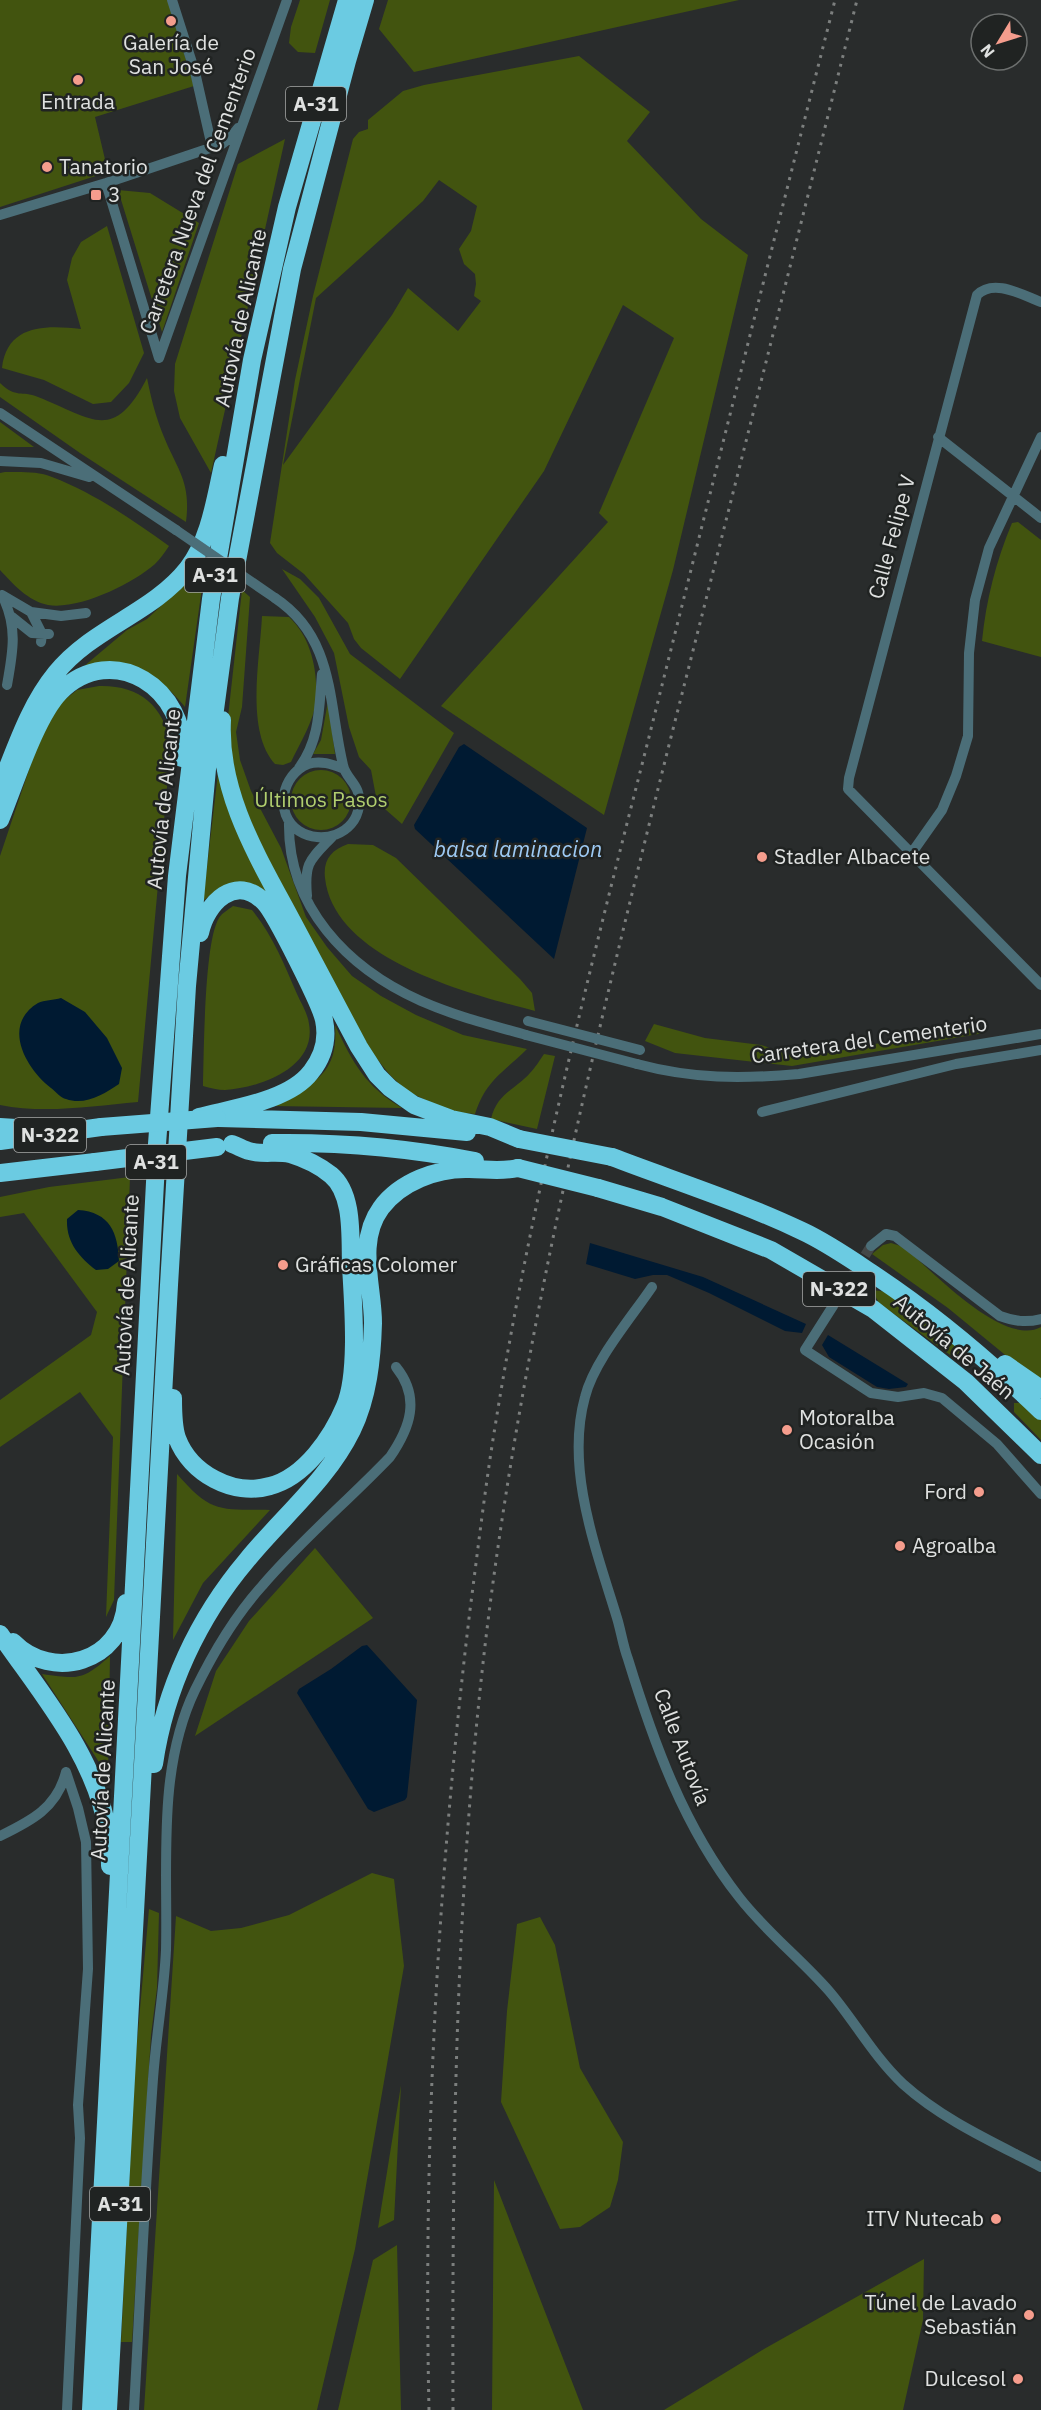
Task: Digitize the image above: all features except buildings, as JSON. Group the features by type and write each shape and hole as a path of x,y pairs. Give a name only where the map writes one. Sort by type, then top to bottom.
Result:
{"highway":[{"name":"Autovía de Alicante","path":"91,2410 156,1144 177,876 211,599 252,360 287,207 347,0"},
{"name":"Autovía de Alicante","path":"108,2410 187,986 207,769 219,668 234,575 292,269 365,0"},
{"path":"0,787 38,700 57,672 94,638 163,593 189,567 205,536 239,394 252,360"},
{"path":"219,668 223,700 221,737 224,769 235,805 274,887 359,1047 383,1081 414,1105 451,1119 490,1127 519,1139"},
{"path":"0,820 39,725 51,702 74,682 109,670 133,674 157,688 168,699 176,715 183,743 180,771 186,792"},
{"path":"187,986 197,965 200,931 206,912 217,899 231,891 247,892 264,902 274,918 324,1019 325,1040 322,1055 310,1073 290,1089 248,1105 195,1118"},
{"name":"N-322","path":"0,1142 101,1127 195,1118 409,1126 519,1139"},
{"path":"0,1127 26,1129 57,1127 75,1131"},
{"name":"Autovía de Jaén","path":"519,1139 612,1157 744,1206 813,1237 850,1258 923,1307 990,1362 1041,1411"},
{"name":"N-322","path":"0,1173 225,1145 303,1143 374,1147 518,1168"},
{"path":"225,1145 250,1152 289,1154 332,1175 340,1187 349,1223 362,1365"},
{"path":"0,1184 88,1163"},
{"path":"141,1813 151,1788 159,1734 175,1681 193,1641 217,1598 247,1559 332,1464 353,1429 355,1402 352,1386 362,1365 373,1322 367,1259 370,1229 381,1208 399,1190 437,1172 469,1169 501,1172 518,1168"},
{"name":"Autovía de Jaén","path":"518,1168 662,1207 771,1250 864,1304 898,1327 966,1382 1041,1455"},
{"path":"923,1307 1041,1389"},
{"path":"168,1318 174,1343 173,1407 177,1437 187,1457 204,1473 222,1483 246,1489 270,1486 287,1478 308,1462 329,1439 355,1402"},
{"path":"0,1629 22,1652 42,1662 66,1665 91,1658 118,1630 126,1610 128,1575 136,1552"},
{"path":"0,1634 68,1734 94,1781 109,1834 111,1895 118,1918"}],"street":[{"path":"172,0 195,72 212,147"},
{"name":"Carretera Nueva del Cementerio","path":"106,183 159,358 287,0"},
{"path":"0,215 106,183 212,147 230,138 242,124"},
{"name":"Calle Felipe V","path":"911,854 848,789 849,778 977,295 982,290 993,287 1041,302"},
{"path":"0,413 275,598 299,616 309,629 320,652 334,711 344,769 357,789 359,806 354,820 343,831 332,837 311,858 305,873 306,900"},
{"path":"938,436 1041,518"},
{"path":"1041,437 989,548 975,600 969,653 968,735 959,766 942,810 911,854 1041,985"},
{"path":"0,461 41,463 98,479"},
{"path":"1,594 31,612 61,616 86,613"},
{"path":"1,594 11,616 14,649 7,685"},
{"path":"11,616 32,633 44,637 31,612"},
{"path":"323,665 320,714 316,732 305,759 286,784 283,799 289,821 297,830 312,837 332,837"},
{"path":"297,771 310,764 328,763 344,769"},
{"name":"Carretera del Cementerio","path":"289,821 288,841 293,870 306,900 333,939 357,962 384,981 421,1001 526,1035 671,1073 707,1078 799,1074 1041,1034"},
{"path":"528,1021 640,1050"},
{"path":"762,1112 956,1064 1041,1050"},
{"path":"871,1246 886,1234 895,1236 1000,1316 1028,1322 1041,1319"},
{"name":"Calle Autovía","path":"652,1287 591,1377 584,1398 578,1433 585,1497 601,1570 627,1659 667,1774 692,1825 739,1897 773,1936 828,1990 901,2082 929,2105 957,2123 1041,2167"},
{"path":"833,1306 805,1350 871,1393 898,1397 924,1393 942,1398 997,1444 1041,1494"},
{"path":"134,2410 153,2077 166,1951 166,1874 171,1764 177,1739 184,1714 209,1662 243,1609 290,1555 390,1457 401,1441 408,1427 411,1401 406,1380 396,1367"},
{"path":"0,1836 40,1814 53,1802 61,1791 66,1772 86,1842 88,1969 78,2105 80,2138 67,2410"}],"green space":[{"path":"0,0 168,0 194,86 95,117 108,172 0,207"},
{"path":"300,0 330,0 315,53 298,52 289,43 291,27"},
{"path":"388,0 739,0 414,72 379,29"},
{"path":"579,56 650,112 627,141 701,219 748,255 673,570 604,815 441,706 608,522 599,513 674,338 623,305 544,471 400,679 361,648 354,639 348,623 304,574 277,553 270,543 295,380 313,296 353,139 359,132 368,129 368,120 403,91","holes":["439,180 477,206 471,231 459,249 464,264 475,274 474,296 481,301 458,331 408,288 392,315 283,465 316,298 423,201"]},
{"path":"285,139 211,473 180,418 174,391 175,364 238,164"},
{"path":"118,190 150,193 199,223 162,332"},
{"path":"107,226 144,353 129,383 111,402 93,404 44,380 2,368 5,354 12,343 20,335 30,330 55,327 81,329 67,280 72,258 81,242"},
{"path":"147,378 159,423 185,486 186,522 80,453 0,397 0,383 15,393 32,395 87,418 112,419 123,412 135,399"},
{"path":"0,422 34,447 0,447"},
{"path":"0,473 41,474 68,483 113,508 169,546 157,562 145,572 104,594 75,604 48,605 34,600 21,591 0,570"},
{"path":"1018,522 1041,540 1041,657 982,641 989,596 1001,552 1012,523"},
{"path":"201,558 206,560 185,707 163,684 140,670 114,665 83,667 127,630 147,619 179,589"},
{"path":"282,569 300,579 319,598 350,654 454,733 402,824 377,802 371,770 359,757 349,727 334,653 315,617"},
{"path":"242,590 250,597 242,707 236,732 240,760 251,791 281,848 306,917 327,947 352,976 381,996 416,1015 463,1035 527,1049 490,1085 479,1102 475,1114 454,1112 436,1105 407,1091 390,1075 361,1039 270,868 233,777 228,717"},
{"path":"262,616 289,617 297,625 312,655 316,678 313,716 291,762 283,765 275,764 266,750 257,714 257,673"},
{"path":"99,686 126,689 147,700 162,718 171,744 138,1102 52,1109 0,1105 0,856 44,725 58,705 77,690"},
{"path":"328,701 335,754 313,754 321,740"},
{"name":"Últimos Pasos","path":"321,770 338,775 346,783 351,800 346,817 338,825 321,830 304,825 296,817 291,800 296,783 304,775"},
{"path":"218,773 268,895 220,888 203,901"},
{"path":"348,844 373,845 396,858 520,979 532,993 535,1011 476,995 409,969 378,952 352,931 334,907 325,878 325,866 329,856"},
{"path":"233,906 252,910 272,940 307,1016 309,1039 304,1053 283,1073 254,1085 222,1090 203,1086 206,999 214,931 220,916"},
{"path":"654,1024 705,1038 761,1045 797,1057 964,1027 984,1033 792,1066 675,1053 645,1041"},
{"path":"335,1025 361,1073 378,1091 402,1108 272,1106 311,1084 327,1067 335,1042"},
{"path":"544,1054 555,1056 537,1129 491,1119 502,1098 530,1073"},
{"path":"130,1177 114,1600 106,1617 113,1437 80,1392 0,1447 0,1400 91,1335 97,1312 24,1213 0,1217 0,1197 49,1187"},
{"path":"891,1243 904,1247 949,1288 989,1317 1008,1327 1026,1331 1041,1327 1041,1382 948,1308 872,1254 883,1245"},
{"path":"872,1290 888,1292 961,1347 968,1362 957,1360 879,1303"},
{"path":"1014,1403 1023,1403 1041,1420 1041,1440 1014,1412"},
{"path":"177,1474 199,1496 218,1507 270,1510 203,1583 173,1640"},
{"path":"315,1548 373,1618 195,1736 216,1671 249,1621"},
{"path":"110,1656 108,1776 42,1674 64,1677 79,1676 93,1670"},
{"path":"372,1873 394,1879 404,1966 355,2249 317,2410 144,2410 176,1916 211,1931 241,1928 289,1915"},
{"path":"149,1909 159,1913 157,1988 151,2035 132,2342 121,2342 135,2064"},
{"path":"540,1917 555,1945 580,2068 623,2142 618,2180 610,2207 580,2227 560,2229 501,2102 507,2011 517,1924"},
{"path":"401,2085 394,2220 378,2228"},
{"path":"494,2180 583,2410 492,2410"},
{"path":"397,2245 401,2410 338,2410 373,2260"},
{"path":"924,2259 923,2320 903,2410 664,2410 764,2349"}],"water":[{"name":"balsa laminacion","path":"464,744 587,828 554,959 415,829 414,825 459,747"},
{"path":"61,998 85,1012 107,1038 122,1068 119,1084 87,1100 73,1101 58,1095 33,1070 21,1047 19,1035 21,1023 27,1012 38,1003"},
{"path":"78,1210 98,1215 105,1220 114,1233 119,1261 108,1269 96,1270 84,1260 71,1242 67,1219"},
{"path":"590,1243 703,1277 806,1324 802,1333 785,1331 667,1275 635,1279 586,1264"},
{"path":"828,1335 908,1384 906,1387 889,1389 877,1387 829,1357 822,1345"},
{"path":"367,1645 417,1700 407,1797 405,1800 374,1812 368,1809 297,1693 299,1689 362,1646"}],"tunnel":[{"path":"833,1306 871,1246"}],"railway":[{"path":"429,2410 428,2209 441,1909 470,1610 495,1427 526,1254 584,997 835,0"},
{"path":"453,2410 456,2091 465,1878 472,1772 483,1667 512,1457 550,1251 595,1047 857,0"}],"place":[{"name":"Galería de San José","path":"171,21"},
{"name":"Entrada","path":"78,80"},
{"name":"Tanatorio","path":"47,167"},
{"name":"3","path":"96,195"},
{"name":"Stadler Albacete","path":"762,857"},
{"name":"Gráficas Colomer","path":"283,1265"},
{"name":"Motoralba Ocasión","path":"787,1430"},
{"name":"Ford","path":"979,1492"},
{"name":"Agroalba","path":"900,1546"},
{"name":"ITV Nutecab","path":"996,2219"},
{"name":"Túnel de Lavado Sebastián","path":"1029,2315"},
{"name":"Dulcesol","path":"1018,2379"}]}
